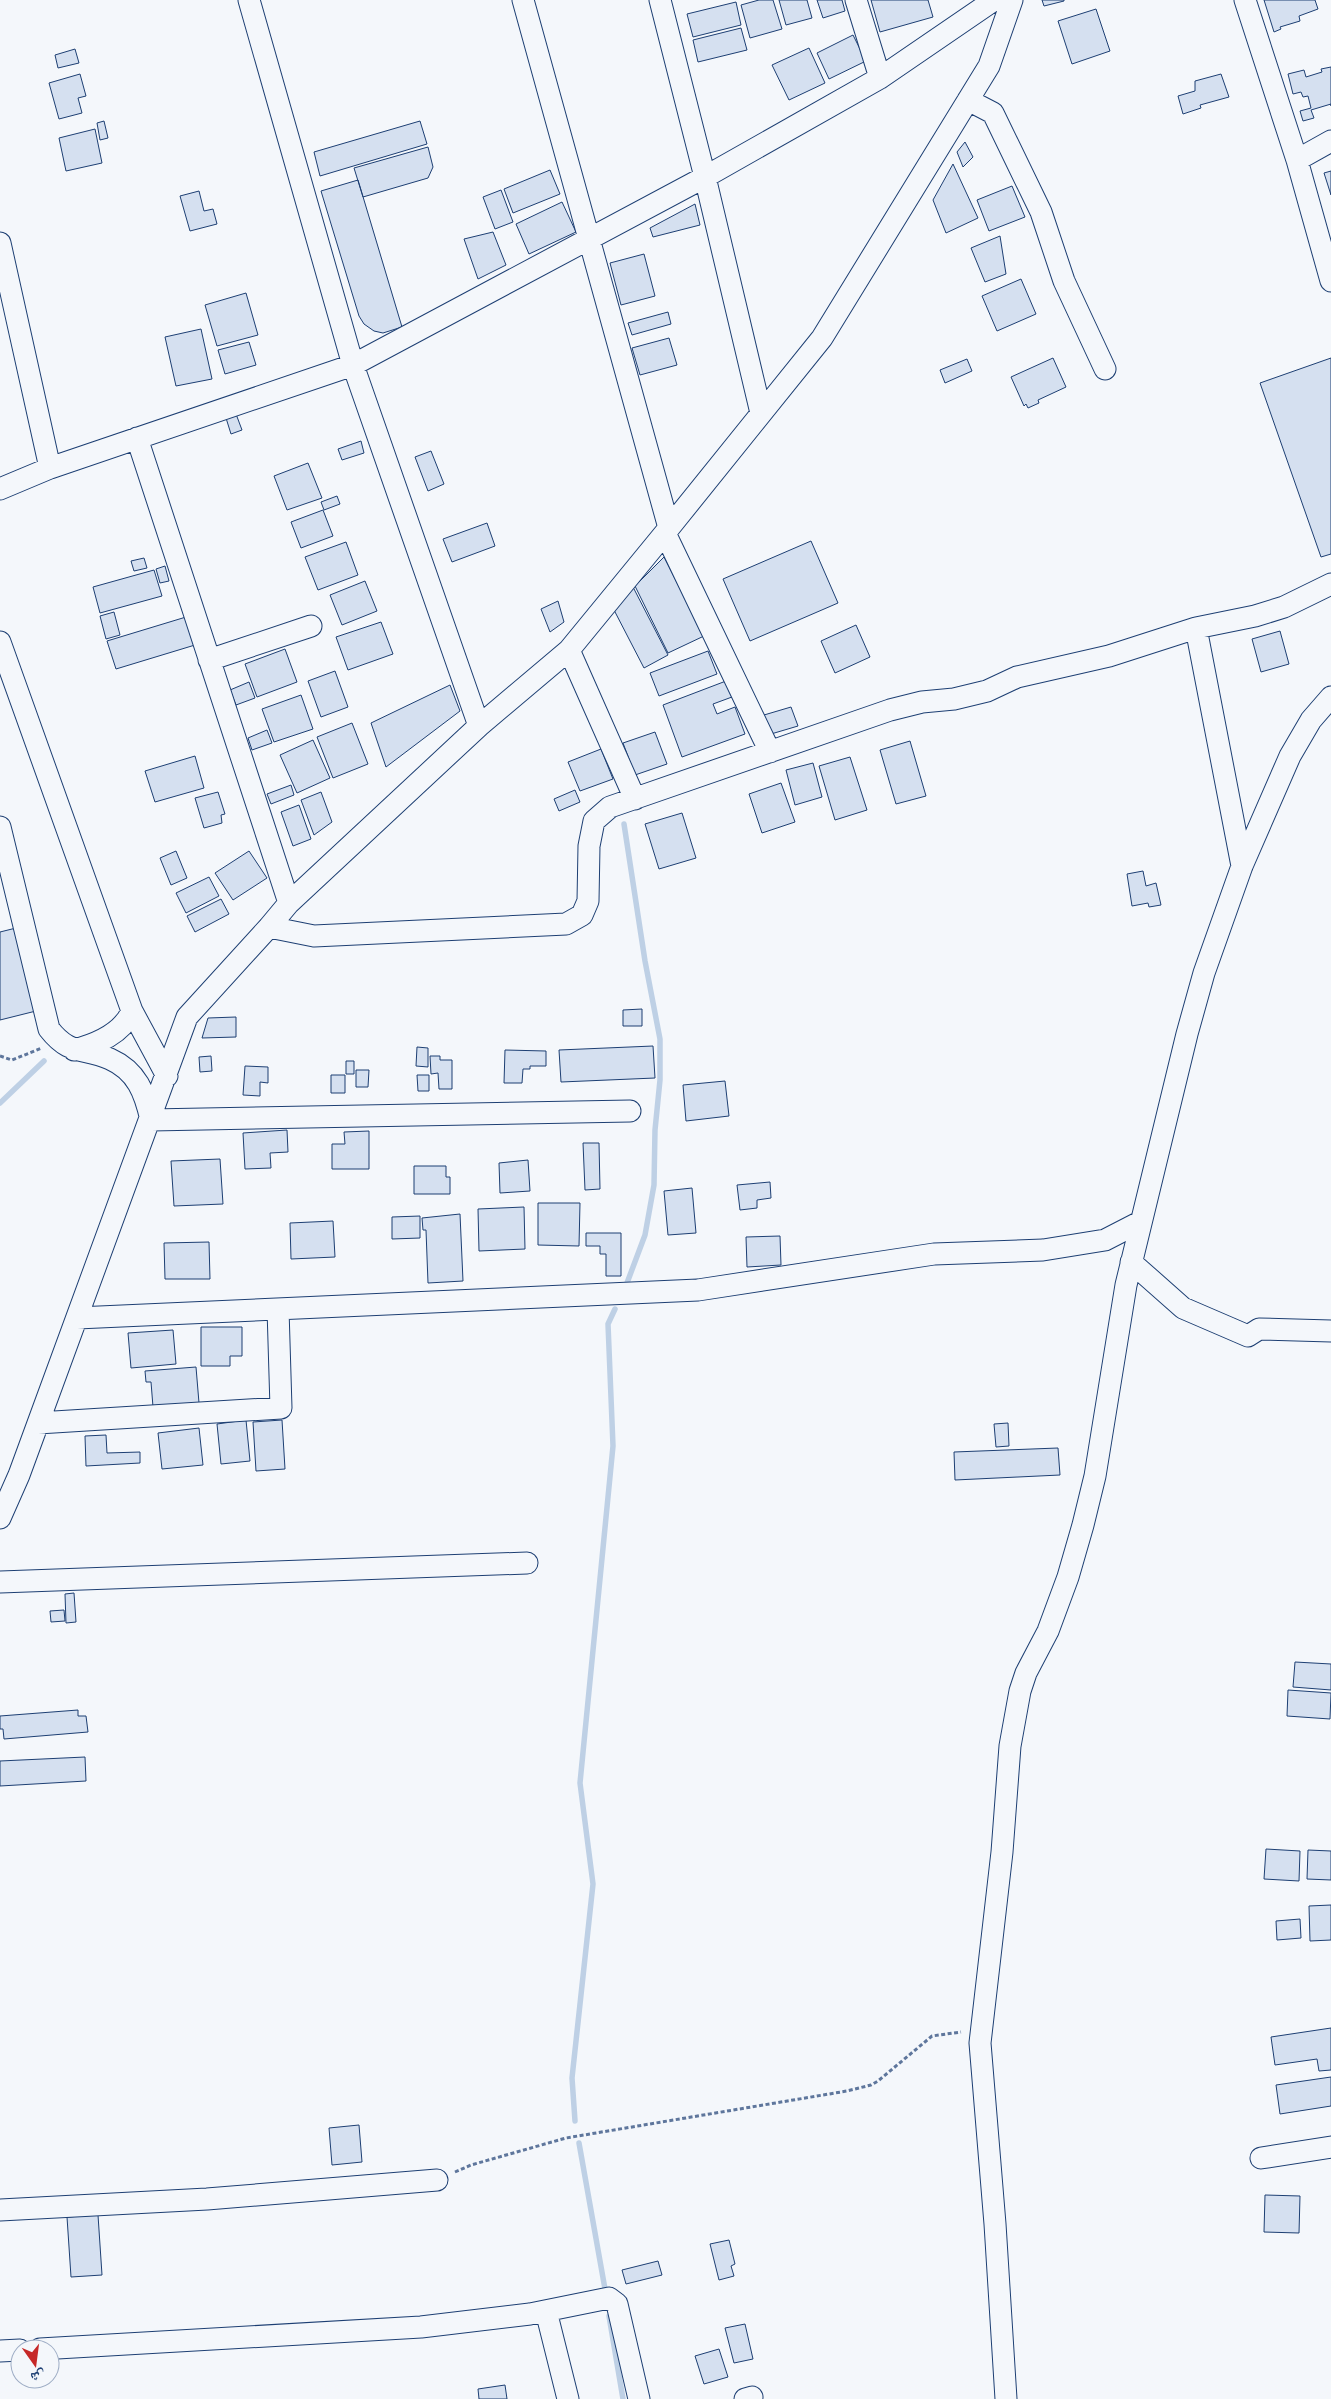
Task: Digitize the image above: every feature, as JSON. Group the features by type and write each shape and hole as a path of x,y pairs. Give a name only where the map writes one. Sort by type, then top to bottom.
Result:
{"street":[{"path":"249,0 353,365 479,726"},
{"path":"523,0 590,237 667,531 770,752"},
{"path":"660,0 706,177 761,413"},
{"path":"856,0 880,78"},
{"path":"0,489 50,468 353,365 590,237 706,177 880,78 994,0"},
{"path":"0,1518 19,1475 151,1120 187,1017 289,903 479,726 569,650 667,531 822,338 989,66 1012,0"},
{"path":"1245,0 1297,160 1331,282"},
{"path":"968,100 993,112 1041,212 1064,281 1105,369"},
{"path":"1297,160 1331,141"},
{"path":"0,243 50,468"},
{"path":"137,438 289,903"},
{"path":"269,927 314,936 566,924 582,915 588,901 588,846 594,821 610,808 890,710 922,702 954,699 986,691 1017,677 1109,656 1196,628 1255,616 1284,606 1331,584"},
{"path":"210,660 311,626"},
{"path":"1196,628 1242,866"},
{"path":"0,642 132,1010 167,1076"},
{"path":"569,650 635,799"},
{"path":"1006,2399 995,2224 982,2082 982,2030 1002,1852 1009,1754 1020,1691 1026,1673 1048,1631 1084,1525 1095,1476 1131,1262 1199,991 1242,866 1290,756 1311,720 1331,697"},
{"path":"0,827 49,1029 66,1046 110,1059 128,1071 138,1081 145,1095 151,1120"},
{"path":"66,1046 105,1040 128,1018 132,1010"},
{"path":"151,1120 630,1111"},
{"path":"77,1318 698,1290 934,1254 1043,1250 1104,1240 1140,1222"},
{"path":"1131,1262 1183,1308 1248,1336 1259,1330 1331,1331"},
{"path":"38,1423 281,1408 278,1310"},
{"path":"0,1582 527,1563"},
{"path":"1260,2158 1331,2147"},
{"path":"0,2210 207,2199 437,2180"},
{"path":"60,2348 421,2328 546,2311 609,2298 617,2304 639,2399"},
{"path":"546,2311 568,2399"}],"path":[{"path":"0,1056 12,1060 66,1046"},
{"path":"437,2180 471,2165 566,2138 871,2085 932,2036 982,2030"}],"building":[{"path":"759,0 773,0 782,29 750,38 741,5"},
{"path":"779,0 807,0 812,18 786,25"},
{"path":"817,0 842,0 845,11 823,18"},
{"path":"871,0 928,0 933,17 880,32"},
{"path":"1042,0 1064,0 1064,1 1044,6"},
{"path":"1264,0 1315,0 1318,9 1299,16 1300,21 1280,27 1281,29 1274,32"},
{"path":"736,2 741,25 693,37 687,14"},
{"path":"1096,9 1110,51 1072,64 1058,21"},
{"path":"741,28 747,50 698,62 693,40"},
{"path":"853,35 866,61 829,79 817,53"},
{"path":"809,48 825,83 789,100 772,65"},
{"path":"75,49 79,63 58,68 55,55"},
{"path":"1331,67 1331,104 1311,110 1314,118 1303,121 1300,111 1311,108 1308,96 1303,97 1301,92 1293,94 1288,74 1304,70 1306,77 1322,72 1321,69"},
{"path":"80,74 86,96 78,98 82,113 59,119 49,83"},
{"path":"1221,74 1229,97 1200,105 1201,108 1183,114 1178,96 1195,91 1195,81"},
{"path":"104,121 108,138 100,140 97,123"},
{"path":"420,121 427,144 320,176 314,152"},
{"path":"95,129 102,163 66,171 59,138"},
{"path":"965,142 973,157 963,167 957,152"},
{"path":"428,147 433,167 428,178 363,197 354,168"},
{"path":"953,164 978,218 946,233 933,200"},
{"path":"550,170 560,194 513,213 504,189"},
{"path":"1331,171 1331,195 1324,173"},
{"path":"358,180 402,327 383,333 374,331 364,324 359,316 321,191"},
{"path":"1012,186 1025,217 989,231 977,200"},
{"path":"501,190 513,222 495,229 483,197"},
{"path":"199,191 204,211 213,209 217,224 190,231 180,196"},
{"path":"562,202 576,232 529,254 516,224"},
{"path":"695,204 700,225 653,237 650,228"},
{"path":"493,232 506,265 478,279 464,239"},
{"path":"1000,236 1006,274 985,282 971,248"},
{"path":"644,254 655,296 621,305 610,263"},
{"path":"1021,279 1036,314 997,331 982,296"},
{"path":"246,293 258,335 217,346 205,305"},
{"path":"668,312 671,324 632,335 628,323"},
{"path":"201,329 212,379 176,386 165,337"},
{"path":"669,338 677,365 640,375 632,348"},
{"path":"249,342 256,365 225,374 218,350"},
{"path":"1053,358 1066,387 1038,400 1039,403 1028,408 1026,404 1024,406 1011,377"},
{"path":"1331,358 1331,554 1321,557 1260,383"},
{"path":"967,359 972,371 945,383 940,370"},
{"path":"236,414 242,430 231,434 226,418"},
{"path":"361,441 364,453 342,460 338,449"},
{"path":"431,451 444,484 428,491 415,457"},
{"path":"308,463 322,498 287,510 274,476"},
{"path":"337,496 340,504 324,510 321,502"},
{"path":"323,510 333,536 301,548 291,522"},
{"path":"487,523 495,546 452,562 443,539"},
{"path":"811,541 838,603 750,641 723,579"},
{"path":"346,542 358,575 318,590 305,557"},
{"path":"664,557 704,636 668,653 635,586"},
{"path":"144,558 147,568 134,571 131,561"},
{"path":"165,566 169,581 160,583 156,569"},
{"path":"154,570 162,596 100,613 93,587"},
{"path":"365,581 377,611 342,625 330,595"},
{"path":"633,587 668,655 644,668 614,610"},
{"path":"558,601 564,622 550,632 541,609"},
{"path":"114,612 120,635 106,639 100,616"},
{"path":"186,617 195,645 116,669 107,641"},
{"path":"381,622 393,654 348,670 336,637"},
{"path":"856,625 870,657 835,673 821,641"},
{"path":"1280,631 1289,664 1261,672 1252,639"},
{"path":"285,649 297,682 257,697 245,664"},
{"path":"708,651 717,674 659,696 650,673"},
{"path":"335,671 348,707 321,717 308,681"},
{"path":"726,681 732,697 713,704 717,714 735,707 745,734 682,757 663,705"},
{"path":"249,682 255,698 236,705 230,690"},
{"path":"450,685 460,711 386,767 371,723"},
{"path":"301,695 313,729 274,742 262,709"},
{"path":"791,707 798,726 771,734 764,715"},
{"path":"352,723 368,764 333,778 317,737"},
{"path":"267,730 272,743 252,750 248,738"},
{"path":"655,732 667,764 635,775 623,743"},
{"path":"313,740 330,778 297,793 280,755"},
{"path":"910,741 926,796 896,804 880,750"},
{"path":"601,749 613,779 580,791 568,762"},
{"path":"195,756 204,788 155,802 145,771"},
{"path":"850,757 867,810 835,820 819,766"},
{"path":"813,763 822,797 795,805 786,770"},
{"path":"781,783 795,822 762,833 749,794"},
{"path":"291,785 294,795 271,804 267,794"},
{"path":"575,790 580,802 559,811 554,799"},
{"path":"218,792 225,814 221,815 222,823 204,828 195,798"},
{"path":"321,792 332,822 314,835 301,800"},
{"path":"299,805 311,839 293,846 281,812"},
{"path":"682,813 696,858 659,869 645,824"},
{"path":"176,851 187,878 171,885 160,858"},
{"path":"249,851 267,878 233,900 215,873"},
{"path":"1143,871 1146,886 1156,883 1161,905 1149,907 1148,903 1132,906 1127,874"},
{"path":"209,877 219,896 186,913 176,893"},
{"path":"221,899 229,914 195,932 187,916"},
{"path":"16,928 36,1011 0,1020 0,932"},
{"path":"642,1009 642,1026 623,1026 623,1010"},
{"path":"236,1017 236,1037 202,1038 208,1018"},
{"path":"653,1046 655,1078 561,1082 559,1050"},
{"path":"417,1047 428,1048 428,1067 416,1066"},
{"path":"505,1050 546,1051 546,1066 530,1066 530,1069 523,1069 522,1083 504,1083"},
{"path":"211,1056 212,1071 200,1072 199,1057"},
{"path":"430,1056 440,1056 440,1060 452,1060 452,1089 439,1089 438,1073 431,1074"},
{"path":"346,1061 354,1061 354,1074 346,1074"},
{"path":"245,1066 268,1067 268,1083 260,1082 260,1096 243,1095"},
{"path":"356,1070 369,1070 368,1087 356,1087"},
{"path":"331,1075 345,1075 345,1093 331,1093"},
{"path":"417,1075 429,1075 429,1091 418,1091"},
{"path":"725,1081 729,1116 686,1121 683,1085"},
{"path":"287,1130 288,1152 270,1153 271,1168 245,1169 243,1133"},
{"path":"369,1131 369,1169 332,1169 332,1144 345,1144 344,1132"},
{"path":"583,1143 599,1143 600,1189 585,1190"},
{"path":"220,1159 223,1204 174,1206 171,1161"},
{"path":"528,1160 530,1191 500,1193 499,1163"},
{"path":"414,1166 446,1166 446,1177 450,1177 450,1194 414,1194"},
{"path":"770,1182 771,1198 757,1200 757,1208 740,1210 737,1185"},
{"path":"692,1188 696,1233 668,1235 664,1191"},
{"path":"538,1203 580,1203 579,1246 538,1245"},
{"path":"524,1207 525,1249 479,1251 478,1209"},
{"path":"460,1214 463,1281 428,1283 426,1230 423,1230 422,1218"},
{"path":"420,1216 420,1238 392,1239 392,1217"},
{"path":"333,1221 335,1257 291,1259 290,1223"},
{"path":"586,1233 621,1233 621,1276 606,1276 606,1254 600,1254 600,1246 586,1246"},
{"path":"780,1236 781,1265 747,1267 746,1237"},
{"path":"209,1242 210,1279 165,1279 164,1243"},
{"path":"201,1327 242,1327 242,1356 230,1356 230,1366 201,1366"},
{"path":"173,1330 176,1364 131,1368 128,1333"},
{"path":"196,1367 199,1403 153,1407 151,1382 146,1382 145,1371"},
{"path":"246,1420 250,1461 221,1464 217,1424"},
{"path":"282,1420 285,1469 256,1471 253,1422"},
{"path":"1008,1423 1009,1446 996,1447 994,1424"},
{"path":"199,1428 203,1465 162,1469 158,1433"},
{"path":"106,1435 107,1453 140,1452 140,1463 86,1466 85,1436"},
{"path":"1058,1448 1060,1475 955,1480 954,1452"},
{"path":"74,1593 76,1622 66,1623 65,1594"},
{"path":"64,1610 65,1621 51,1622 50,1611"},
{"path":"1295,1662 1331,1664 1331,1690 1293,1687"},
{"path":"1288,1690 1331,1693 1330,1719 1287,1716"},
{"path":"78,1710 78,1716 86,1716 88,1732 4,1739 3,1729 0,1729 0,1716"},
{"path":"85,1757 86,1781 0,1786 0,1761"},
{"path":"1266,1849 1300,1851 1299,1881 1264,1879"},
{"path":"1308,1850 1331,1851 1331,1880 1307,1879"},
{"path":"1331,1905 1331,1940 1310,1941 1309,1906"},
{"path":"1300,1919 1301,1938 1277,1940 1276,1921"},
{"path":"1331,2028 1331,2070 1319,2071 1317,2059 1275,2065 1271,2037"},
{"path":"1331,2077 1331,2106 1280,2114 1276,2085"},
{"path":"359,2125 362,2162 332,2165 329,2128"},
{"path":"1265,2195 1300,2196 1299,2233 1264,2232"},
{"path":"98,2215 102,2275 71,2277 67,2217"},
{"path":"729,2240 735,2264 731,2266 734,2276 719,2280 710,2244"},
{"path":"658,2261 662,2275 626,2284 622,2270"},
{"path":"745,2324 753,2359 734,2363 725,2328"},
{"path":"719,2349 728,2377 704,2384 695,2356"},
{"path":"505,2385 507,2399 479,2399 478,2389"}],"waterway":[{"path":"624,824 645,961 660,1039 660,1080 655,1130 654,1185 645,1235 627,1283"},
{"path":"0,1103 44,1061"},
{"path":"575,2121 572,2078 593,1884 580,1783 613,1446 608,1324 615,1309"},
{"path":"579,2143 605,2289"},
{"path":"609,2316 623,2399"}]}
